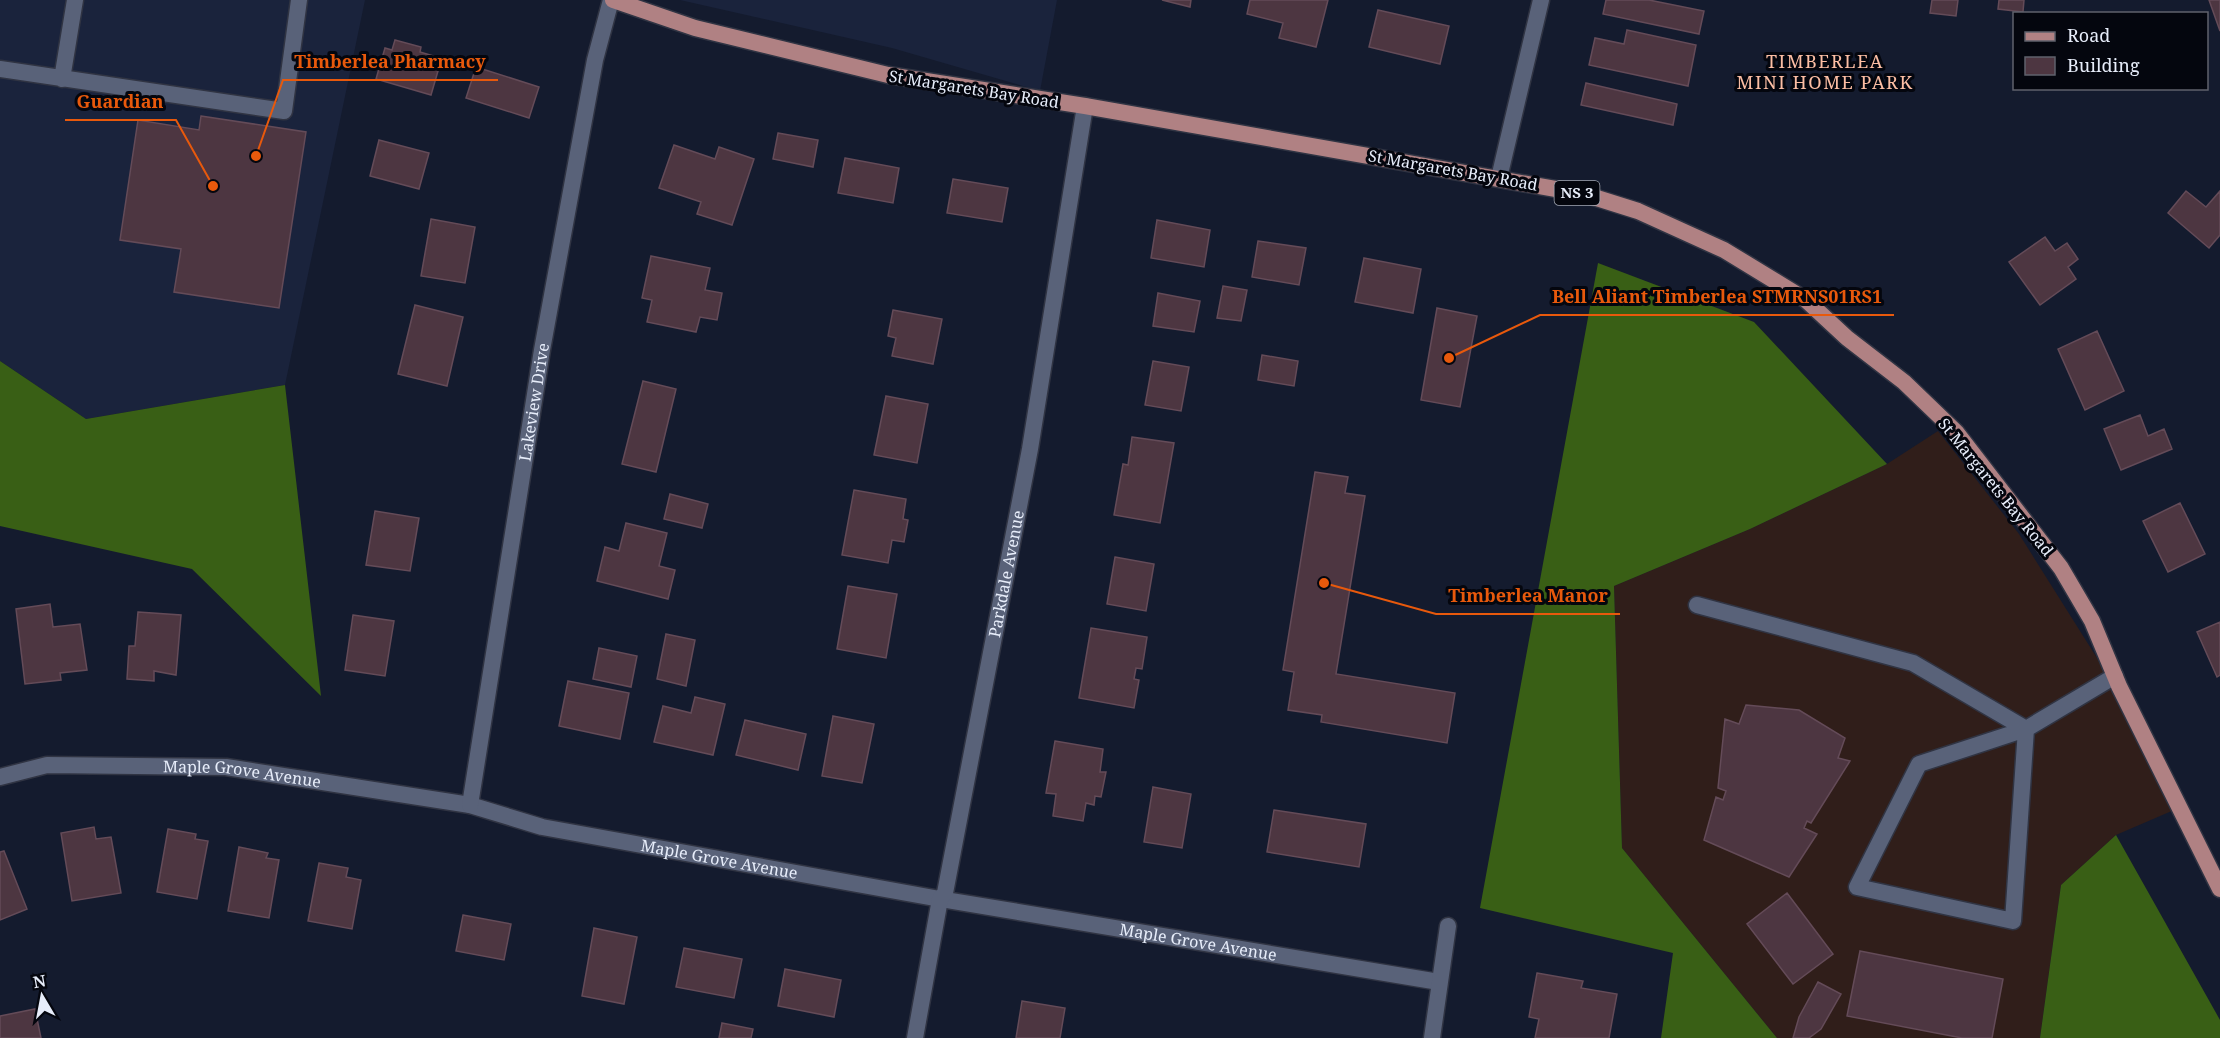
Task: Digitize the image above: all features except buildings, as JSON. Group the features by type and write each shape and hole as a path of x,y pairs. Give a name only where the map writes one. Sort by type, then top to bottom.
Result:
{"main road":[{"name":"St Margarets Bay Road","path":"612,0 695,28 888,75 1085,106 1584,194 1638,211 1724,250 1806,300 1847,338 1904,382 1956,432 2061,568 2092,621 2115,676 2220,889"}],"street":[{"path":"62,79 75,0"},
{"path":"0,69 284,111 299,0"},
{"name":"Lakeview Drive","path":"470,805 542,350 595,60 612,0"},
{"path":"1499,178 1541,0"},
{"name":"Parkdale Avenue","path":"915,1038 940,899 945,893 979,726 1028,461 1085,106"},
{"path":"1697,605 1913,663 2026,729"},
{"path":"2026,729 2013,921 1857,887 1919,765 2026,729 2115,676"},
{"name":"Maple Grove Avenue","path":"0,777 47,765 226,767 470,805 542,827 940,899 1439,982"},
{"path":"1432,1038 1448,926"}],"shaded area":[{"path":"0,0 365,0 285,385 86,419 0,361"},
{"path":"680,0 1057,0 1040,91 892,48"},
{"path":"1938,431 2019,534 2097,658 2174,810 2116,835 2061,885 2040,1038 1777,1038 1622,848 1614,586 1750,529 1887,464"}],"green space":[{"path":"1598,263 1754,322 1887,464 1750,529 1614,586 1622,848 1777,1038 1661,1038 1673,953 1480,908"},
{"path":"0,361 86,419 285,385 321,696 192,569 0,526"},
{"path":"2116,835 2220,1020 2220,1038 2040,1038 2061,885"}],"place":[{"name":"Timberlea Pharmacy","path":"256,156"},
{"name":"Guardian","path":"213,186"},
{"name":"Bell Aliant Timberlea STMRNS01RS1","path":"1449,358"},
{"name":"Timberlea Manor","path":"1324,583"}],"district":[{"name":"TIMBERLEA MINI HOME PARK","path":"1825,72"}]}
